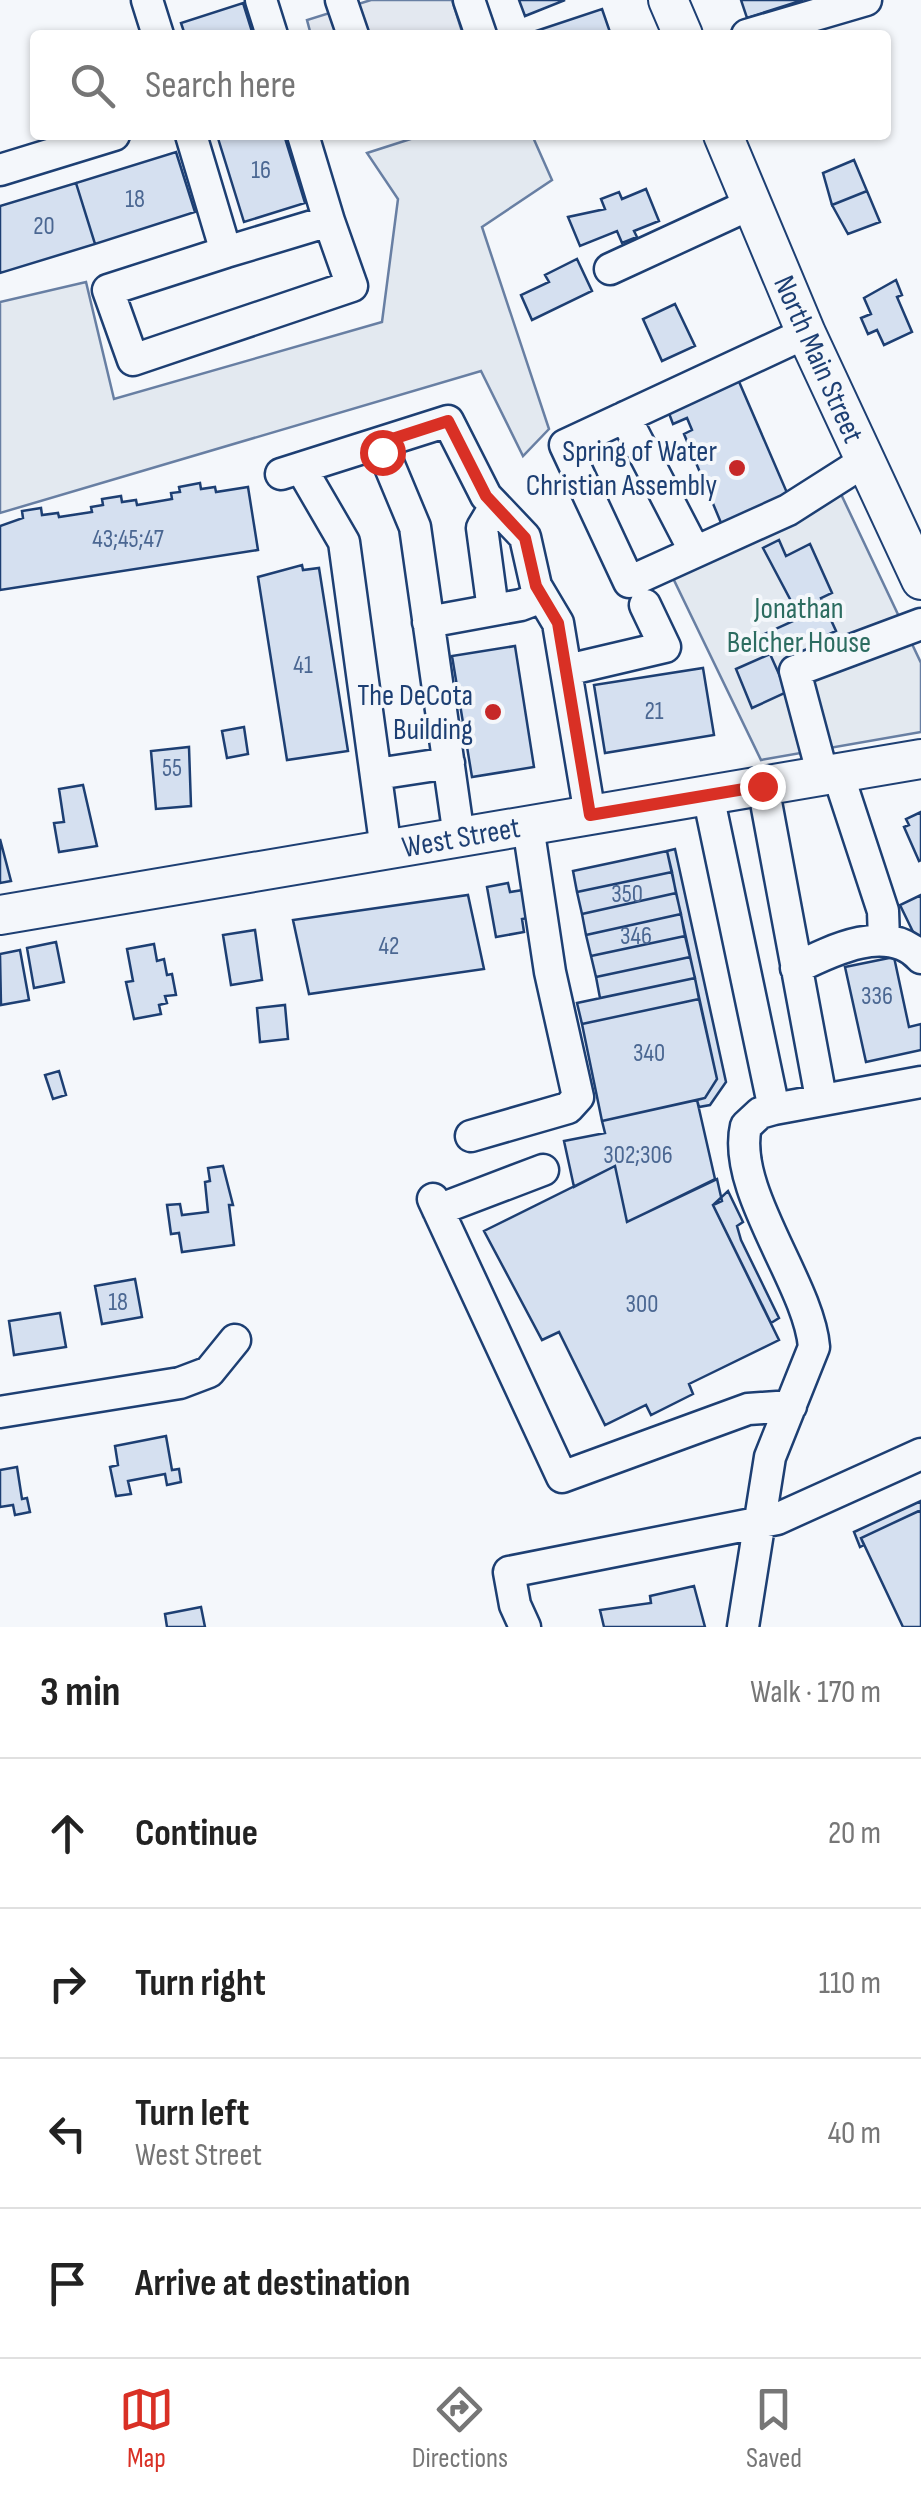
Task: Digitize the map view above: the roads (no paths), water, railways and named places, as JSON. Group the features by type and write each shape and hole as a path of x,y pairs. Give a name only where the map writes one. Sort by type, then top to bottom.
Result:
{"main road":[{"path":"668,0 680,30"},
{"name":"North Main Street","path":"725,140 806,333 921,579"},
{"name":"West Street","path":"0,915 921,759"}],"street":[{"path":"147,0 156,30"},
{"path":"261,0 270,30"},
{"path":"341,0 351,30"},
{"path":"469,0 479,30"},
{"path":"763,30 866,0"},
{"path":"0,170 98,140"},
{"path":"192,140 226,252"},
{"path":"305,140 352,286 132,360 108,290 330,221"},
{"path":"610,269 751,204"},
{"path":"806,333 565,445 629,582 788,510 865,462"},
{"path":"625,417 696,552"},
{"path":"386,850 344,542 291,471 448,421 482,489 525,538 542,597 558,623 590,815"},
{"path":"380,443 415,528 459,837"},
{"path":"493,610 482,528 495,506"},
{"path":"428,622 542,597"},
{"path":"567,670 665,647 646,605"},
{"path":"884,940 882,912 796,671 921,624"},
{"path":"377,774 448,763"},
{"path":"762,786 822,1098"},
{"path":"708,795 774,1109"},
{"path":"471,1136 568,1108 578,1097 550,972 528,826"},
{"path":"796,968 830,951 884,940 906,944 921,958"},
{"path":"743,1627 767,1475 811,1362 813,1340 765,1218 744,1145 751,1118 822,1098 921,1082"},
{"path":"543,1170 436,1204 562,1476 748,1409 791,1406"},
{"path":"0,1412 180,1383 209,1372 236,1340"},
{"path":"525,1627 518,1614 509,1572 759,1523 921,1454"}],"place":[{"name":"Spring of Water Christian Assembly","path":"737,468"},
{"name":"The DeCota Building","path":"493,712"}],"park label":[{"name":"Jonathan Belcher House","path":"799,625"}]}
